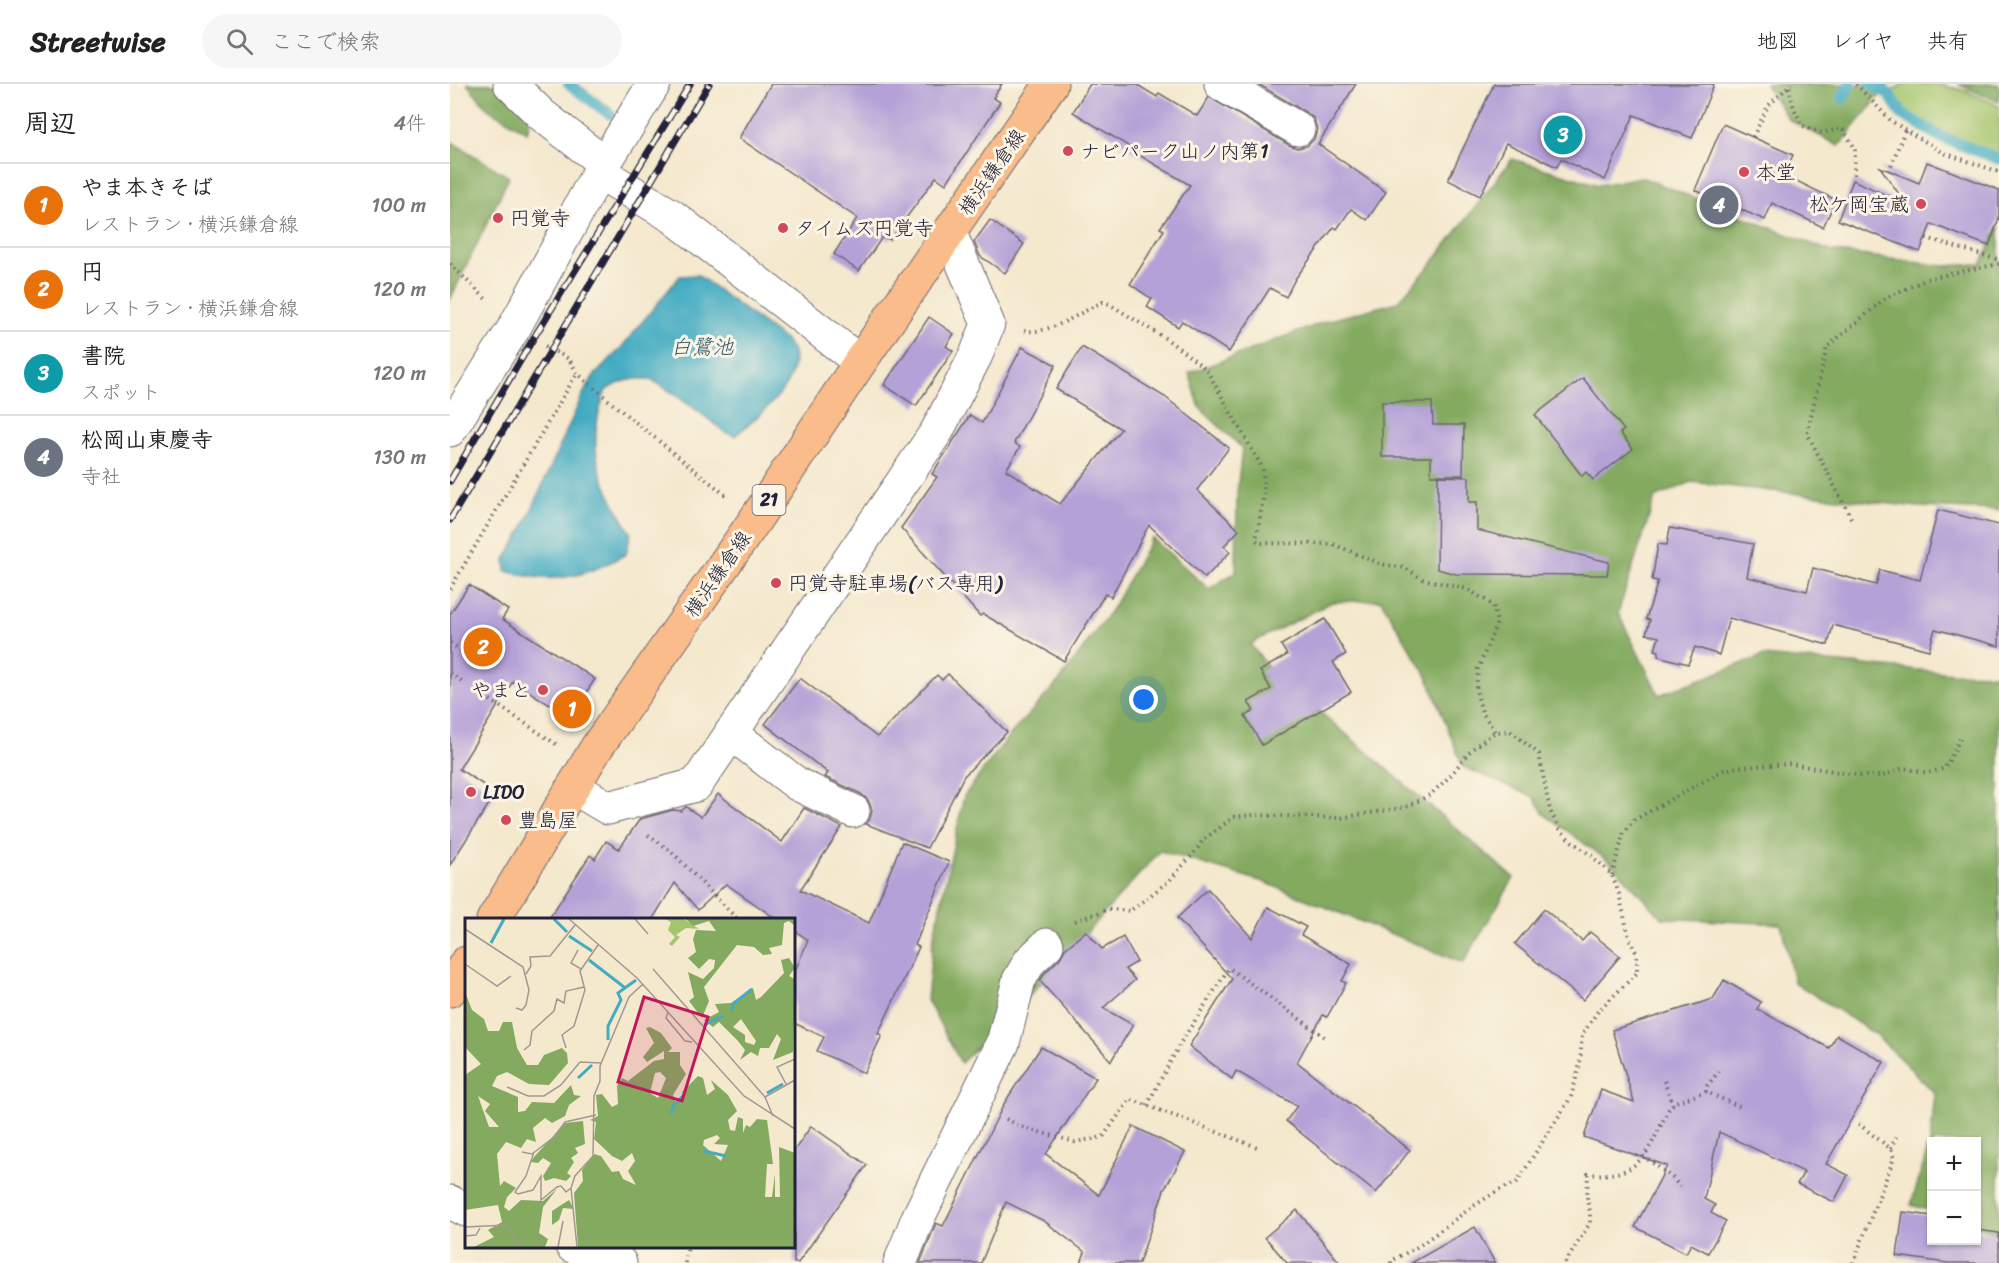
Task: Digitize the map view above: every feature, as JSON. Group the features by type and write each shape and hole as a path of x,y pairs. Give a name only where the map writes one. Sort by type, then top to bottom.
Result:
{"main road":[{"name":"横浜鎌倉線","path":"494,918 597,747 755,520 860,362 1051,84"},
{"path":"450,990 465,965"}],"street":[{"path":"510,84 602,168 672,216 860,362"},
{"path":"450,429 514,328 602,168 654,84"},
{"path":"1221,84 1298,129"},
{"path":"573,787 608,807 696,785 937,431 976,355 988,324 950,233"},
{"path":"731,733 797,784 853,811"},
{"path":"900,1263 918,1218 1003,1043 1019,980 1030,961 1047,945"},
{"path":"450,1202 465,1210"},
{"path":"578,1248 620,1263"}],"path":[{"path":"1856,84 1891,122 1944,153 1999,172"},
{"path":"1753,137 1768,106 1790,86"},
{"path":"1790,86 1794,109 1803,126 1822,133 1842,128 1855,148 1854,177"},
{"path":"1889,171 1905,130"},
{"path":"1926,238 1999,262"},
{"path":"1851,518 1806,433 1827,347 1887,297 1930,278 1999,262"},
{"path":"450,264 471,282"},
{"path":"988,324 1032,332 1059,325 1103,302 1168,340 1206,369 1263,469 1264,493 1256,540 1260,543 1333,544 1381,564 1405,568 1424,579 1467,589 1493,605 1497,623 1478,669 1476,690 1482,712 1495,732"},
{"path":"450,589 577,373 731,500"},
{"path":"450,643 472,657"},
{"path":"450,674 463,682"},
{"path":"490,700 564,749"},
{"path":"1047,945 1069,924 1083,917 1109,909 1130,911 1169,880 1203,840 1234,817 1254,815 1340,818 1406,807 1430,795 1449,777 1472,749 1495,732 1509,731 1539,754 1550,811 1560,829 1612,875 1619,894 1629,938 1636,954 1637,973 1598,1011 1582,1035 1580,1064 1571,1097 1517,1182 1472,1207 1435,1235 1391,1263"},
{"path":"1612,875 1624,832 1634,820 1724,770 1791,764 1862,776 1883,776 1903,768 1928,772 1945,768 1961,737"},
{"path":"608,807 672,851 736,918"},
{"path":"1147,1105 1181,1042 1228,968 1326,1038"},
{"path":"1706,1092 1707,1086 1720,1070"},
{"path":"1664,1082 1672,1104"},
{"path":"1565,1263 1590,1223 1587,1200 1588,1174 1605,1175 1623,1172 1637,1165 1672,1104 1706,1092 1741,1107"},
{"path":"974,1101 1021,1127 1075,1142 1103,1137 1130,1099 1257,1147"},
{"path":"1853,1263 1894,1158 1891,1149 1856,1122"},
{"path":"1891,1149 1897,1134"},
{"path":"1643,1156 1672,1176 1680,1186"},
{"path":"685,1263 688,1248"}],"green space":[{"path":"467,84 539,84 527,132 489,110"},
{"path":"1765,84 1889,84 1839,146 1788,119"},
{"path":"1903,84 1937,84 1966,91 1999,106 1999,155 1947,136 1904,111 1892,91"},
{"path":"1958,84 1999,84 1999,102"},
{"path":"450,141 509,177 450,300"},
{"path":"1512,159 1599,185 1641,177 1830,251 1943,266 1981,264 1999,226 1999,510 1919,507 1691,482 1655,498 1618,613 1659,695 1762,656 1953,673 1999,674 1999,1234 1981,1227 1981,1137 1931,1137 1935,1093 1875,1034 1794,982 1781,924 1662,918 1611,863 1544,814 1534,797 1463,767 1427,676 1381,600 1332,602 1250,644 1270,669 1514,878 1463,963 1264,882 1160,851 1034,991 961,1063 927,1000 933,940 964,796 1008,737 1060,680 1112,609 1152,538 1209,589 1236,572 1237,493 1242,448 1200,408 1189,373 1327,321 1397,302 1430,266"},
{"path":"1927,1153 1927,1210 1911,1205"}],"water":[{"name":"白鷺池","path":"698,275 790,346 793,352 793,365 784,389 765,410 735,436 724,432 687,403 651,380 627,380 606,390 599,411 596,448 599,465 611,498 631,533 626,554 596,569 568,577 539,578 506,571 505,559 527,520 582,396 593,377 620,349 680,276"}],"building":[{"path":"771,84 1002,84 993,98 1000,102 946,184 936,177 890,240 883,236 859,271 834,254 857,218 739,138"},
{"path":"1090,84 1136,84 1157,97 1159,93 1197,116 1209,97 1297,148 1307,146 1314,139 1317,130 1314,119 1258,84 1356,84 1318,144 1386,192 1367,220 1351,209 1337,229 1334,227 1295,279 1286,297 1270,288 1229,352 1182,321 1178,327 1147,307 1152,299 1130,284 1164,230 1160,228 1190,185 1127,148 1128,146 1073,112"},
{"path":"1494,84 1714,84 1692,138 1634,115 1605,180 1561,159 1557,167 1506,143 1480,196 1448,180"},
{"name":"本堂","path":"1723,124 1793,155 1784,175 1836,200 1823,227 1772,203 1765,220 1695,190"},
{"name":"松ケ岡宝蔵","path":"1927,162 1999,190 1999,218 1989,246 1931,224 1920,252 1838,220 1853,180 1906,204 1880,167 1919,183"},
{"path":"990,220 1024,244 1005,273 980,256 974,242"},
{"path":"929,317 954,334 946,346 953,351 916,406 884,385"},
{"path":"1022,347 1056,365 1014,443 1020,447 1006,470 1060,504 1121,429 1056,389 1082,347 1165,397 1229,448 1197,490 1239,530 1224,546 1230,552 1205,578 1149,525 1111,597 1105,594 1064,661 983,614 980,616 901,528 937,477 932,474 970,415 982,423"},
{"path":"1583,378 1624,430 1620,433 1633,449 1593,480 1586,472 1582,476 1535,415"},
{"path":"1382,402 1432,402 1433,425 1464,425 1463,475 1431,475 1431,457 1382,457"},
{"path":"1438,476 1469,477 1469,502 1477,502 1477,530 1609,562 1607,575 1456,574 1437,569"},
{"path":"1938,510 1999,525 1999,646 1935,629 1929,650 1833,625 1828,645 1729,618 1719,655 1695,647 1688,664 1658,656 1659,651 1655,650 1659,637 1646,634 1650,620 1646,619 1658,581 1652,580 1658,544 1667,545 1670,528 1753,544 1747,577 1807,591 1813,568 1876,585 1880,570 1920,580"},
{"path":"469,585 508,610 502,619 595,679 570,718 513,681 459,769 496,793 450,865 450,614"},
{"path":"1325,619 1346,654 1333,662 1351,692 1262,745 1245,716 1254,711 1248,702 1271,689 1260,671 1287,655 1281,645"},
{"path":"948,674 1007,732 964,776 927,848 866,824 872,810 868,800 861,794 825,777 828,773 765,724 800,678 877,737 937,675 942,680"},
{"path":"718,794 782,842 804,808 842,827 800,890 869,923 902,842 949,862 915,945 919,947 878,1034 882,1035 864,1073 817,1051 824,1037 795,1023 795,972 808,940 795,931 795,918 775,918 726,884 698,910 675,883 653,918 549,918 590,855 595,859 606,841 619,849 640,819 673,810 681,811 686,807 701,817"},
{"path":"1208,889 1252,938 1268,907 1306,927 1301,935 1351,964 1342,981 1346,983 1327,1017 1323,1015 1297,1062 1410,1150 1376,1193 1286,1121 1297,1106 1236,1071 1232,1079 1189,1046 1232,979 1177,918"},
{"path":"1544,909 1582,941 1590,932 1620,956 1583,1000 1515,944"},
{"path":"1086,931 1102,949 1123,937 1137,962 1125,969 1135,980 1103,1008 1133,1025 1111,1061 1040,981 1065,949"},
{"path":"1724,980 1761,1002 1757,1009 1829,1048 1837,1035 1884,1062 1826,1164 1848,1175 1834,1202 1797,1184 1804,1172 1719,1132 1704,1199 1715,1205 1711,1213 1726,1221 1708,1253 1691,1244 1686,1253 1635,1227 1667,1166 1584,1137 1601,1090 1634,1102 1612,1030 1713,999"},
{"path":"1041,1047 1096,1078 1046,1154 1099,1195 1133,1126 1185,1152 1164,1190 1139,1263 1081,1263 1085,1252 1044,1221 1006,1202 981,1263 920,1263 936,1223 943,1226 1005,1102"},
{"path":"811,1126 867,1165 798,1263 794,1263 795,1150"},
{"path":"1297,1210 1340,1263 1287,1263 1265,1237"},
{"path":"1903,1212 1927,1215 1927,1245 1981,1245 1981,1231 1999,1233 1999,1263 1947,1263 1897,1256"},
{"path":"1475,1227 1495,1263 1411,1263"}],"waterway":[{"path":"569,84 610,114"},
{"path":"1843,98 1850,84"},
{"path":"1872,84 1889,94 1902,114 1943,138 1999,159"}],"railway":[{"path":"450,481 533,339 690,84"},
{"path":"450,520 709,84"}],"place":[{"name":"書院","path":"1563,135"},
{"name":"ナビパーク山ノ内第1","path":"1068,151"},
{"name":"本堂","path":"1744,172"},
{"name":"松ケ岡宝蔵","path":"1921,204"},
{"name":"松岡山東慶寺","path":"1719,205"},
{"name":"円覚寺","path":"498,218"},
{"name":"タイムズ円覚寺","path":"783,228"},
{"name":"円覚寺駐車場(バス専用)","path":"776,583"},
{"name":"円","path":"483,647"},
{"name":"やまと","path":"543,690"},
{"name":"やま本きそば","path":"572,709"},
{"name":"LIDO","path":"471,792"},
{"name":"豊島屋","path":"506,820"}]}
